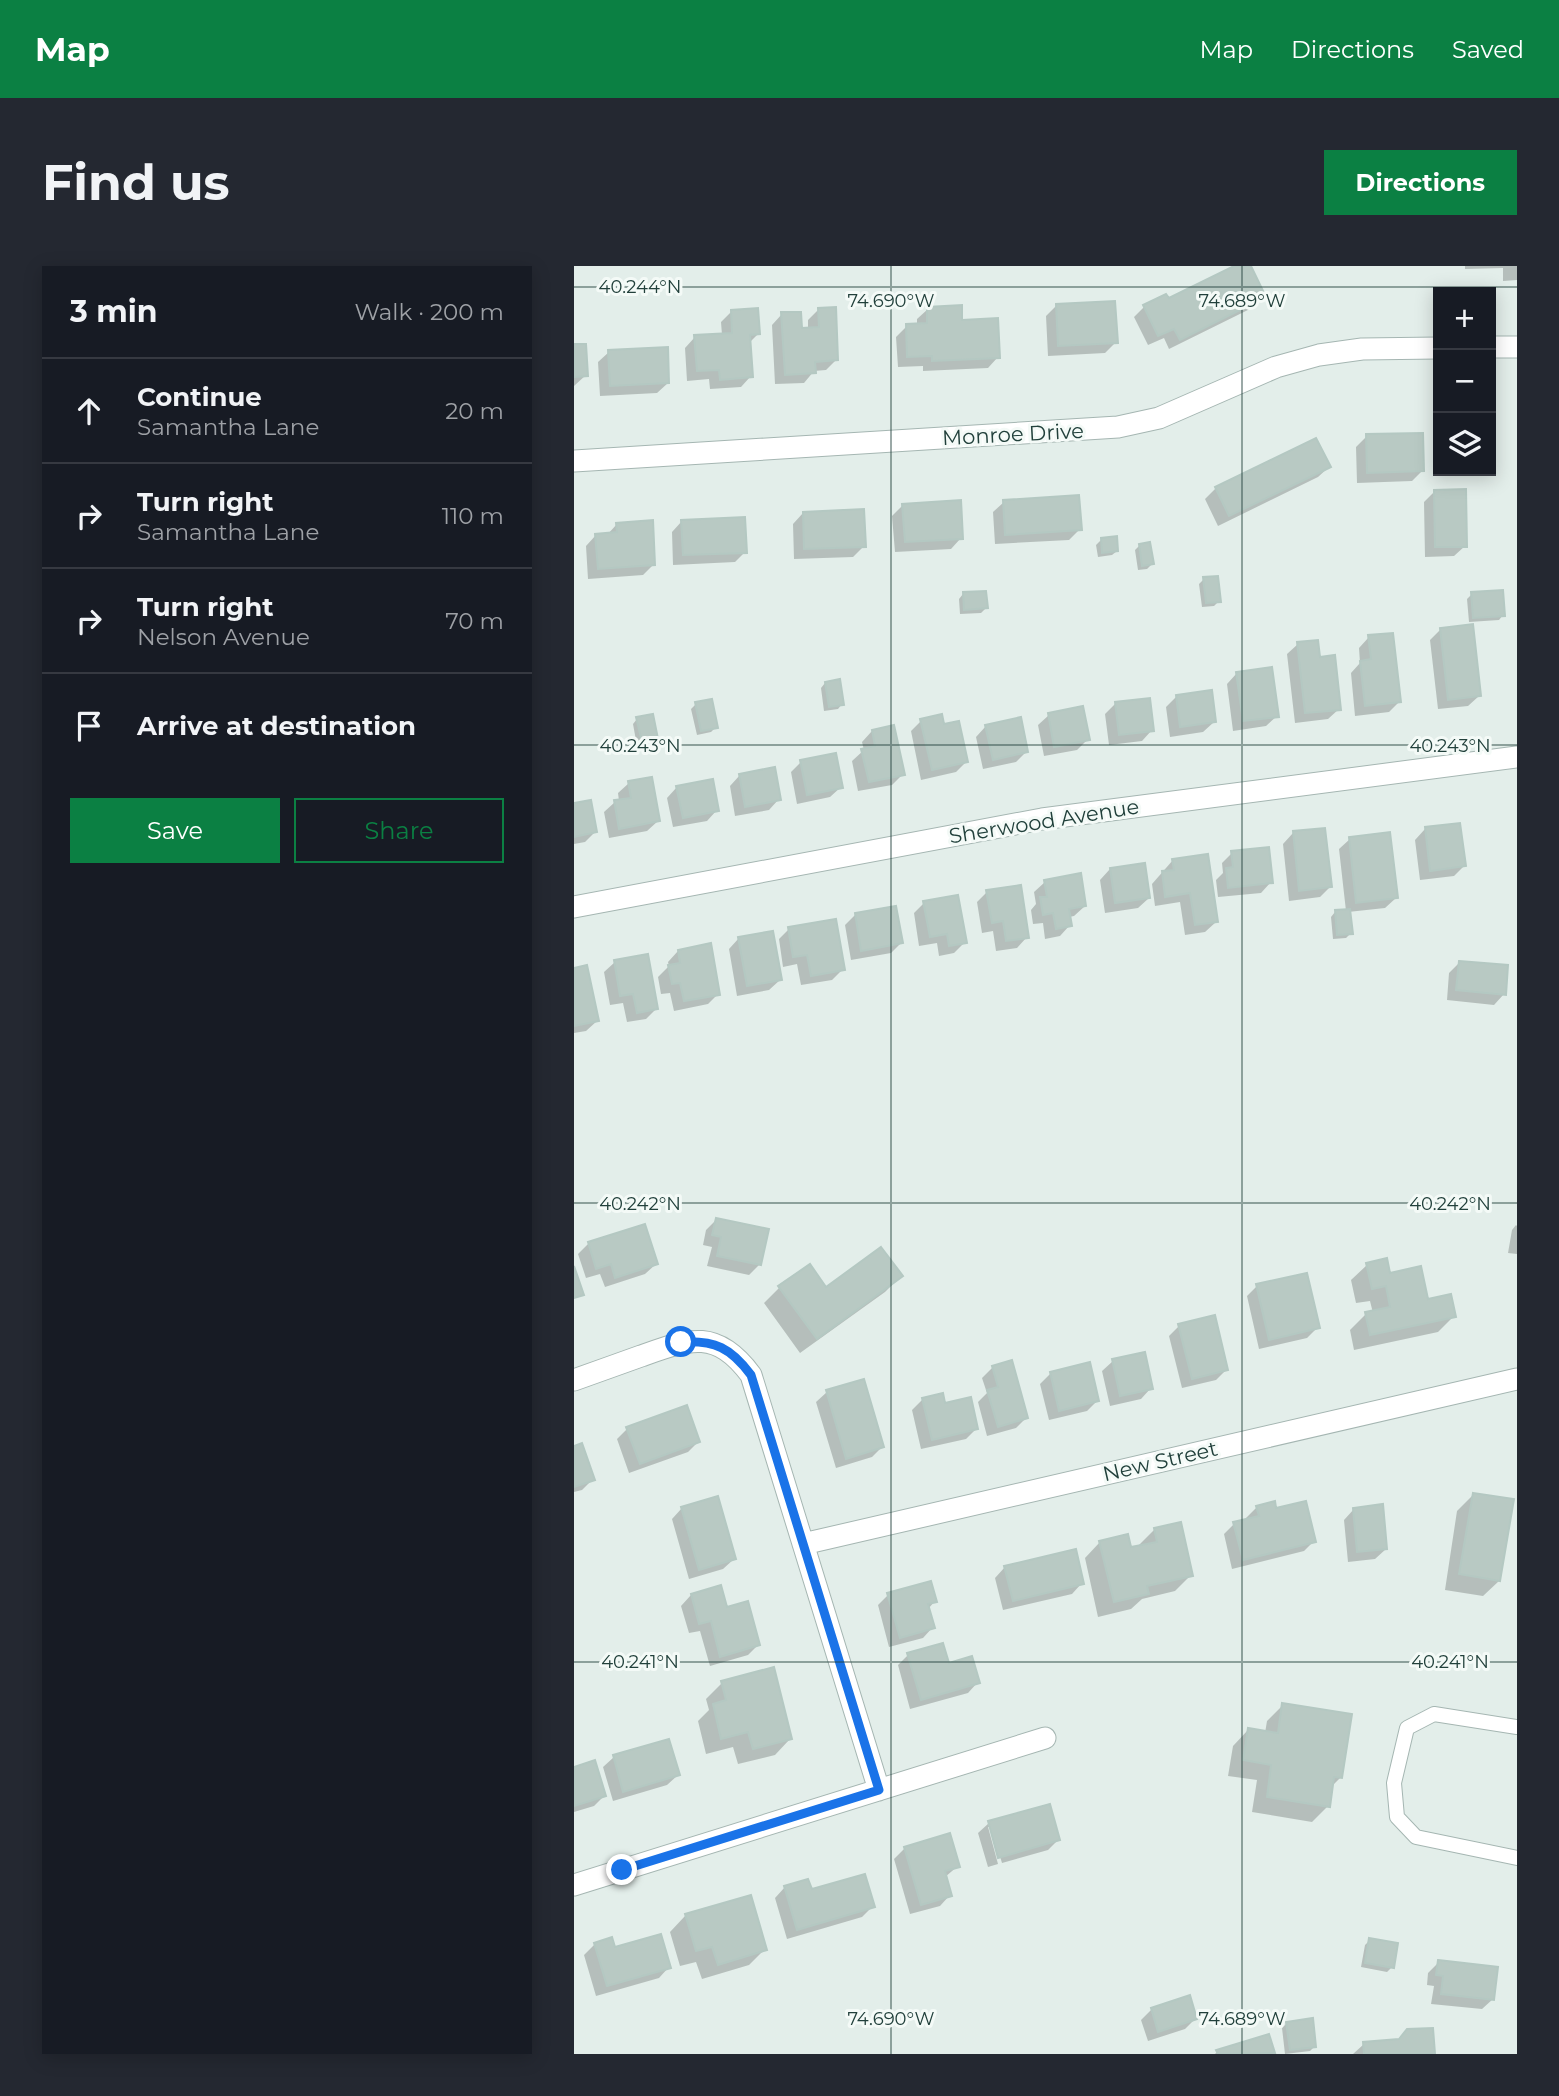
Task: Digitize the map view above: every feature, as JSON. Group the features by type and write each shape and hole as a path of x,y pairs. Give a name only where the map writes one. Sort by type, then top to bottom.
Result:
{"street":[{"path":"1496,347 1517,347"},
{"name":"Monroe Drive","path":"574,461 1118,428 1159,418 1276,367 1318,355 1362,349 1433,348"},
{"name":"Sherwood Avenue","path":"574,907 1042,819 1517,757"},
{"path":"574,1380 681,1342 702,1341 722,1347 739,1359 751,1375 879,1790"},
{"name":"New Street","path":"803,1544 1517,1379"},
{"path":"574,1885 1045,1738"}],"lane":[{"path":"1517,1727 1434,1714 1407,1728 1394,1783 1397,1817 1416,1836 1517,1858"}],"building":[{"path":"1234,266 1251,266 1266,297 1180,340 1174,329 1158,336 1143,305 1166,294 1169,298"},
{"path":"1115,301 1118,343 1058,346 1056,304"},
{"path":"962,305 962,320 998,318 1000,358 932,361 932,356 907,357 906,324 927,323 927,307"},
{"path":"836,307 838,360 815,362 816,373 785,375 781,312 801,312 802,328 819,327 818,308"},
{"path":"758,308 760,334 750,335 753,377 720,380 719,370 697,371 694,335 732,333 731,310"},
{"path":"574,344 586,344 588,376 574,377"},
{"path":"668,347 669,383 610,386 608,350"},
{"path":"1423,433 1424,471 1367,473 1366,434"},
{"path":"1316,438 1331,467 1229,516 1215,487"},
{"path":"1466,489 1467,547 1435,547 1434,490"},
{"path":"1079,495 1082,530 1005,535 1003,500"},
{"path":"961,500 963,539 905,542 902,504"},
{"path":"864,509 866,547 804,549 803,512"},
{"path":"745,517 747,553 683,555 681,520"},
{"path":"653,520 655,565 598,569 595,534 617,532 616,523"},
{"path":"1117,536 1118,551 1102,553 1101,538"},
{"path":"1150,542 1154,564 1142,566 1139,544"},
{"path":"1218,576 1221,602 1206,603 1203,577"},
{"path":"1503,590 1505,616 1473,618 1471,592"},
{"path":"986,591 988,608 964,610 963,592"},
{"path":"1473,624 1481,696 1448,700 1440,628"},
{"path":"1393,633 1401,702 1365,706 1360,661 1371,659 1368,635"},
{"path":"1318,640 1320,657 1335,655 1341,710 1305,713 1297,642"},
{"path":"1272,667 1279,717 1243,721 1236,672"},
{"path":"840,679 844,705 829,707 825,682"},
{"path":"1212,690 1216,722 1180,727 1176,695"},
{"path":"1150,698 1154,731 1119,735 1115,702"},
{"path":"712,699 718,728 701,731 695,702"},
{"path":"1083,706 1090,740 1054,747 1048,713"},
{"path":"653,714 658,739 642,742 636,717"},
{"path":"942,714 944,724 959,721 968,762 932,770 920,719"},
{"path":"1021,717 1028,752 993,760 985,725"},
{"path":"894,725 905,775 869,782 861,749 875,746 872,730"},
{"path":"836,753 843,788 807,795 800,760"},
{"path":"775,767 781,800 745,807 739,774"},
{"path":"652,777 660,821 619,829 614,800 631,798 628,781"},
{"path":"713,779 719,811 683,818 676,786"},
{"path":"591,800 597,832 574,837 574,803"},
{"path":"1460,823 1466,866 1430,871 1425,827"},
{"path":"1325,828 1332,887 1299,891 1293,831"},
{"path":"1390,832 1398,898 1356,903 1349,837"},
{"path":"1269,847 1273,883 1228,888 1226,868 1233,867 1231,851"},
{"path":"1208,854 1218,922 1195,925 1190,893 1165,897 1162,871 1174,870 1172,859"},
{"path":"1145,863 1150,898 1115,903 1110,868"},
{"path":"1081,873 1086,906 1069,909 1072,926 1056,929 1053,913 1043,915 1040,897 1047,897 1044,880"},
{"path":"1021,885 1029,938 1006,941 1003,921 992,923 986,890"},
{"path":"958,895 967,943 949,946 947,934 930,937 923,901"},
{"path":"896,906 903,943 861,951 855,913"},
{"path":"1350,909 1353,934 1337,935 1335,910"},
{"path":"836,919 845,970 811,976 807,955 793,957 788,927"},
{"path":"773,931 782,980 747,986 738,937"},
{"path":"711,943 720,995 684,1001 680,983 672,984 668,965 680,963 678,950"},
{"path":"648,954 658,1009 637,1013 633,994 620,996 614,960"},
{"path":"1459,961 1508,965 1506,995 1456,990"},
{"path":"587,965 599,1021 574,1026 574,968"},
{"path":"716,1218 769,1229 761,1265 717,1256 721,1237 712,1235"},
{"path":"645,1224 658,1264 615,1278 611,1264 596,1269 588,1242"},
{"path":"881,1247 903,1276 817,1339 778,1286 810,1264 826,1287"},
{"path":"1387,1258 1390,1273 1421,1266 1428,1299 1451,1294 1456,1317 1370,1335 1365,1312 1390,1307 1386,1286 1372,1289 1366,1263"},
{"path":"574,1266 584,1295 574,1298"},
{"path":"1307,1273 1320,1328 1269,1340 1256,1284"},
{"path":"1215,1315 1228,1370 1192,1379 1178,1324"},
{"path":"1145,1352 1153,1389 1120,1396 1112,1359"},
{"path":"1012,1360 1028,1418 998,1427 987,1390 998,1387 992,1366"},
{"path":"1090,1362 1099,1401 1059,1411 1050,1372"},
{"path":"864,1379 884,1447 846,1459 826,1390"},
{"path":"943,1393 945,1403 971,1397 978,1429 932,1440 922,1398"},
{"path":"687,1405 700,1442 640,1464 626,1427"},
{"path":"582,1443 595,1480 574,1487 574,1446"},
{"path":"1473,1493 1514,1499 1500,1581 1459,1574"},
{"path":"718,1496 736,1559 699,1570 681,1507"},
{"path":"1275,1501 1276,1508 1306,1501 1316,1542 1243,1560 1233,1522 1259,1516 1256,1506"},
{"path":"1383,1504 1387,1549 1357,1552 1353,1508"},
{"path":"1181,1522 1193,1576 1147,1586 1149,1594 1114,1602 1099,1541 1128,1534 1131,1547 1157,1542 1154,1528"},
{"path":"1076,1549 1084,1584 1013,1601 1004,1566"},
{"path":"931,1581 937,1602 928,1604 935,1628 900,1638 887,1593"},
{"path":"721,1585 727,1607 748,1601 760,1645 720,1657 711,1621 699,1624 691,1594"},
{"path":"943,1643 949,1663 972,1656 980,1683 921,1700 907,1653"},
{"path":"774,1667 792,1739 753,1749 748,1732 721,1739 713,1704 726,1700 721,1681"},
{"path":"1282,1703 1352,1714 1342,1778 1334,1777 1330,1807 1267,1797 1271,1765 1243,1760 1248,1728 1278,1733"},
{"path":"669,1739 680,1775 623,1792 613,1755"},
{"path":"595,1760 606,1796 574,1806 574,1767"},
{"path":"1050,1804 1060,1840 998,1858 988,1821"},
{"path":"950,1833 960,1867 945,1871 952,1896 921,1905 904,1847"},
{"path":"865,1874 875,1907 797,1930 784,1886 808,1879 812,1889"},
{"path":"751,1895 767,1950 718,1965 712,1947 696,1951 685,1914"},
{"path":"661,1934 671,1968 607,1986 594,1943 612,1937 615,1947"},
{"path":"1369,1938 1398,1943 1394,1968 1365,1963"},
{"path":"1438,1960 1498,1967 1494,2000 1441,1994 1443,1976 1436,1975"},
{"path":"1190,1995 1197,2019 1158,2032 1151,2008"},
{"path":"1313,2018 1316,2047 1290,2050 1286,2022"},
{"path":"1433,2028 1435,2054 1364,2054 1363,2042 1399,2039 1407,2029"},
{"path":"1269,2034 1275,2053 1218,2054 1216,2050"}],"route":[{"path":"622,1870 879,1790 751,1375 739,1359 722,1347 702,1341 681,1342"}]}
